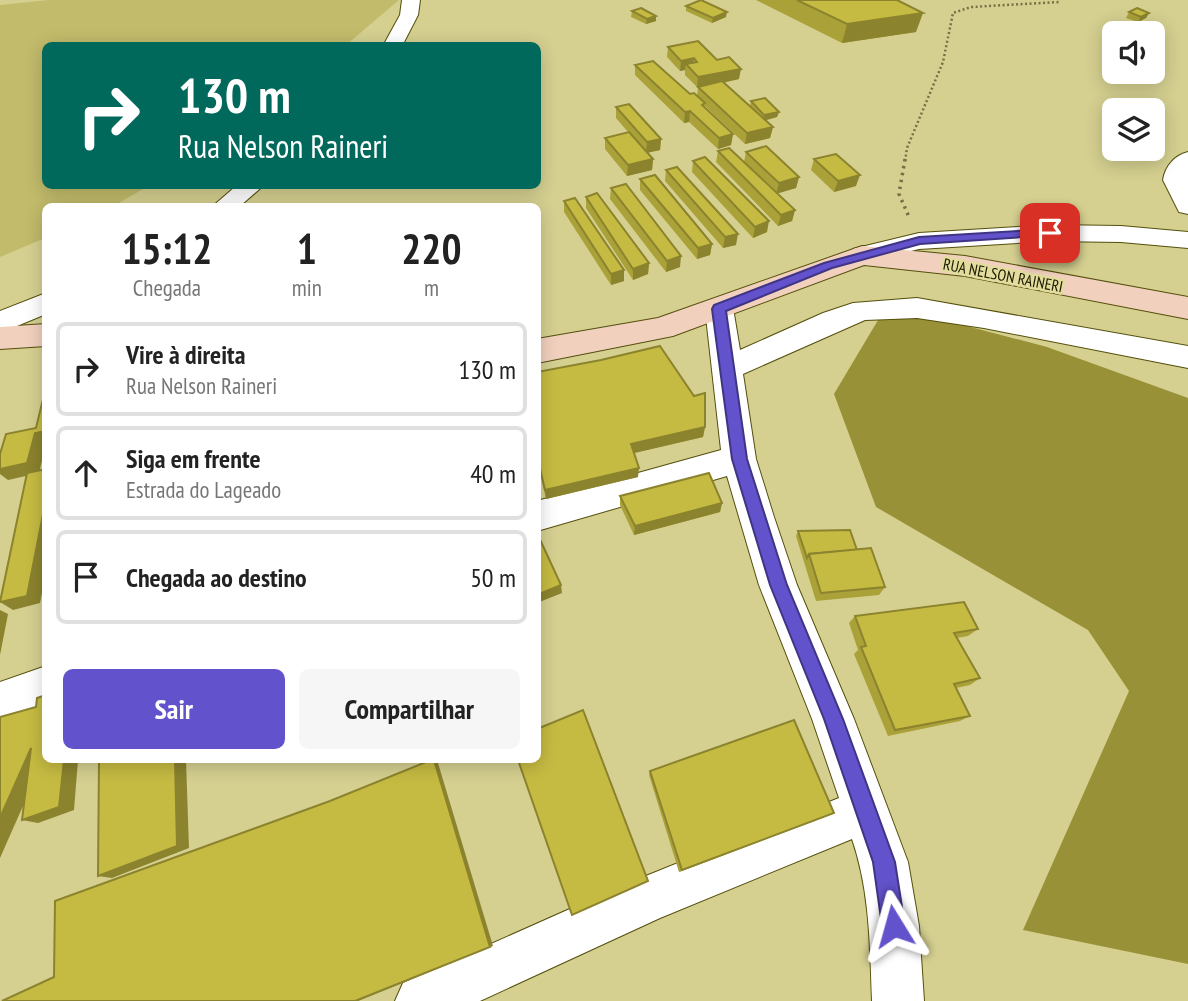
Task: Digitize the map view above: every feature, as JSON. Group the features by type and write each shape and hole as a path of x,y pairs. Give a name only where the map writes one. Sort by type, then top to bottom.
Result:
{"main road":[{"name":"RUA NELSON RAINERI","path":"541,350 662,328 862,255 965,267 1188,309"},
{"path":"0,338 42,335"}],"street":[{"path":"394,42 409,15 411,0"},
{"path":"1188,159 1176,171 1175,180 1188,206"},
{"path":"229,203 247,189"},
{"path":"862,255 919,241 1050,233 1121,234 1188,240"},
{"path":"0,323 42,304"},
{"path":"728,368 833,320 863,310 917,308 1188,356"},
{"path":"719,309 739,459 778,585 833,719 884,862 894,926 898,1001"},
{"path":"541,515 739,459"},
{"path":"0,703 42,687"},
{"path":"421,1001 643,901 864,811"}],"path":[{"path":"919,241 899,194 907,148 943,62 953,13 971,7 1060,2"}],"shaded area":[{"path":"49,0 399,0 350,42 42,42 42,189 143,189 119,203 42,203 42,239 0,257 0,5"},
{"path":"887,305 1047,347 1188,398 1188,964 1023,930 1129,691 1088,630 876,507 834,394"}],"building":[{"path":"701,0 727,12 713,18 686,6"},
{"path":"797,0 897,0 923,13 847,24"},
{"path":"641,8 656,16 647,19 632,11"},
{"path":"1137,8 1149,13 1141,17 1129,12"},
{"path":"698,41 717,60 729,57 741,69 698,77 686,64 697,62 694,58 681,61 668,47"},
{"path":"653,61 690,94 694,93 705,103 702,105 733,134 719,138 690,111 685,112 635,65"},
{"path":"722,81 773,127 747,133 698,87"},
{"path":"765,98 779,112 764,115 751,101"},
{"path":"629,104 661,139 647,142 616,107"},
{"path":"629,132 653,159 628,165 605,138"},
{"path":"766,146 799,177 779,183 746,152"},
{"path":"729,148 795,210 781,215 718,151"},
{"path":"836,154 860,175 838,181 814,159"},
{"path":"705,157 769,221 755,227 693,161"},
{"path":"677,167 738,234 725,237 666,170"},
{"path":"655,175 712,244 698,248 640,179"},
{"path":"626,184 681,256 667,261 611,188"},
{"path":"597,193 649,263 633,269 586,197"},
{"path":"575,198 624,270 611,274 564,201"},
{"path":"660,346 694,396 705,393 705,427 631,444 639,468 545,490 541,473 541,371"},
{"path":"42,403 42,432 35,433 27,463 0,469 0,454 6,434 36,428"},
{"path":"42,470 42,519 27,596 0,602 27,473"},
{"path":"709,473 722,503 635,526 620,496"},
{"path":"850,530 857,550 809,554 807,558 798,531"},
{"path":"541,542 561,585 541,593"},
{"path":"871,548 885,587 821,593 809,554"},
{"path":"964,602 978,629 954,633 980,678 954,684 970,716 895,730 861,647 866,646 855,616"},
{"path":"42,696 42,763 64,763 59,807 22,820 31,748 0,818 0,717 36,707 37,698"},
{"path":"583,710 648,881 572,915 519,763 541,763 541,727"},
{"path":"794,720 834,813 682,870 650,771"},
{"path":"99,763 175,763 177,846 98,876"},
{"path":"424,763 435,763 490,947 355,1001 2,1001 54,977 55,901 330,801"}],"route":[{"path":"894,926 884,862 833,719 778,585 739,459 719,309 760,290 828,266 919,241 1050,233"}]}
